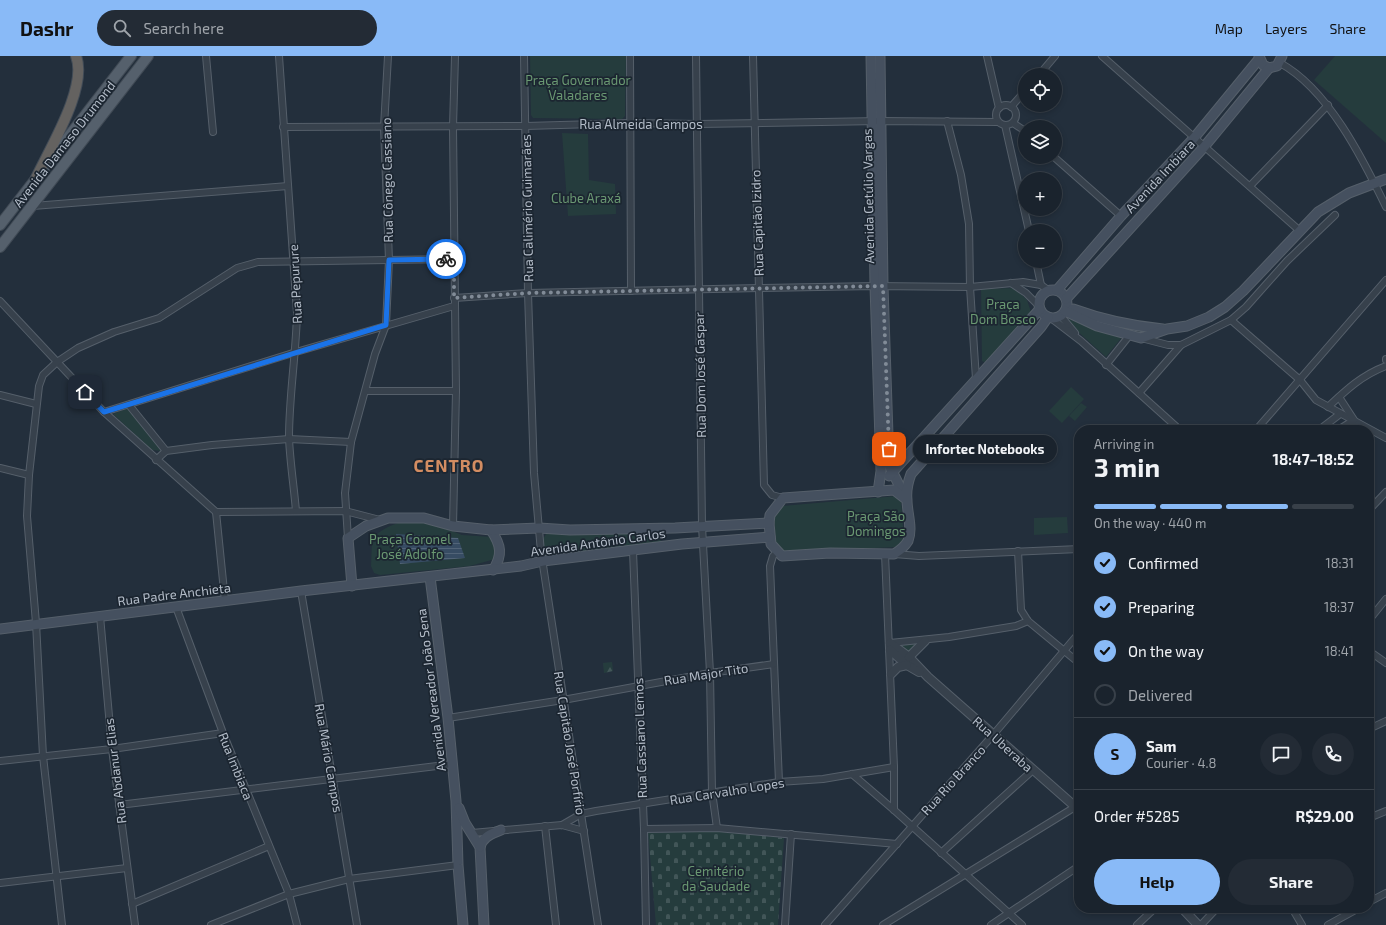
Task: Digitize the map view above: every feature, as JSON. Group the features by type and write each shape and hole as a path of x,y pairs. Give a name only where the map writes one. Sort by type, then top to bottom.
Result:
{"highway":[{"path":"36,178 74,98 79,78 76,56"}],"main road":[{"name":"Avenida Damaso Drumond","path":"0,225 131,56"},
{"name":"Avenida Damaso Drumond","path":"0,248 148,56"},
{"name":"Avenida Getúlio Vargas","path":"871,56 876,121 879,286 879,488"},
{"name":"Avenida Getúlio Vargas","path":"876,121 880,56"},
{"name":"Avenida Imbiara","path":"1039,307 1040,298 1121,216 1194,138 1259,57"},
{"path":"1259,57 1263,65 1269,68 1274,68 1281,60"},
{"name":"Avenida Imbiara","path":"907,500 908,482 911,474 1041,327 1059,311 1204,147 1269,68"},
{"path":"1099,322 1130,336 1141,338 1167,329 1187,326 1208,317 1225,307 1243,291 1318,212 1334,201 1386,179"},
{"name":"Avenida Getúlio Vargas","path":"879,286 889,465 907,500"},
{"path":"1049,288 1062,293 1059,311"},
{"path":"879,488 1039,307 1099,322 1167,329"},
{"path":"928,433 939,444"},
{"path":"879,488 894,490 907,500 910,532 908,542 890,554 830,553 786,556 777,552 771,544 769,523 770,515 783,498 863,492 879,488"},
{"path":"430,577 352,586 348,538 366,526 388,518 424,518 453,526"},
{"name":"Avenida Antônio Carlos","path":"453,526 492,530 539,528 570,530 675,528 769,523"},
{"path":"492,530 498,541 500,554 493,570"},
{"name":"Avenida Antônio Carlos","path":"430,577 493,570 543,561 633,550 704,542 770,537"},
{"name":"Avenida Vereador João Sena","path":"430,577 453,764 458,865 463,925"},
{"name":"Rua Padre Anchieta","path":"0,629 225,600 352,586"},
{"name":"Avenida Vereador João Sena","path":"456,801 464,823 480,847 484,924"},
{"path":"480,847 482,841 486,837 501,830"},
{"path":"457,840 461,836 472,833"}],"street":[{"path":"206,56 213,132"},
{"name":"Rua Pepurure","path":"279,56 297,313 296,352 290,398 289,439 296,511"},
{"name":"Rua Cônego Cassiano","path":"348,538 345,511 347,468 351,442 375,354 386,325 389,260 384,127 388,56"},
{"path":"453,526 456,391 453,127 455,56"},
{"name":"Rua Calimério Guimarães","path":"524,56 528,293 534,473 543,561"},
{"path":"630,56 631,291"},
{"name":"Rua Dom José Gaspar","path":"696,56 702,526 710,673 712,792 717,828"},
{"name":"Rua Capitão Izidro","path":"753,56 764,485 772,495 783,498"},
{"path":"988,56 999,108 996,116 998,122 1005,126 1027,224"},
{"path":"1045,68 1055,56"},
{"path":"1102,56 1300,231"},
{"path":"1281,60 1303,79 1328,105 1375,183 1386,208"},
{"path":"1011,107 1018,99"},
{"path":"999,108 1005,105 1011,107 1016,114 1013,123"},
{"path":"1250,186 1328,105"},
{"name":"Rua Almeida Campos","path":"283,127 453,127 630,123 698,124 876,121 998,122"},
{"path":"947,121 967,202 969,224 970,287 976,379"},
{"path":"1005,126 1013,123"},
{"path":"1013,123 1018,126"},
{"path":"1062,164 1121,216"},
{"path":"32,206 288,186"},
{"path":"1139,393 1181,345 1231,320 1246,307 1287,261 1335,215"},
{"path":"62,925 42,756 36,624 27,516 29,475 36,404 39,386 43,375 56,362 97,338 152,320 170,312 236,268 258,262 454,259"},
{"path":"1039,268 1049,288"},
{"path":"1260,425 1386,280"},
{"path":"454,298 528,293 699,291 760,288 879,286 970,287 1023,282 1049,288"},
{"path":"1011,283 1026,293 1039,307"},
{"path":"0,301 104,412 216,512 345,511 380,520"},
{"path":"104,412 296,352 454,306"},
{"path":"1059,311 1081,341 1174,425"},
{"path":"1059,311 1081,341"},
{"path":"1231,320 1300,380 1316,400 1363,425"},
{"path":"1106,365 1130,336"},
{"path":"1141,338 1168,344 1181,345"},
{"path":"1328,407 1364,376 1386,366"},
{"path":"366,391 456,391"},
{"path":"0,395 36,404"},
{"path":"1339,397 1354,420"},
{"path":"129,405 166,451"},
{"path":"1326,425 1340,414"},
{"path":"1346,425 1354,420"},
{"path":"1374,431 1384,436 1386,441"},
{"path":"156,460 166,451 212,445 289,439 351,442"},
{"path":"0,468 29,475"},
{"path":"1374,505 1386,492"},
{"path":"216,512 225,600"},
{"path":"894,810 890,646 890,554 919,556 1074,549"},
{"name":"Rua Cassiano Lemos","path":"633,550 637,686 644,829 646,925"},
{"path":"777,552 773,556 770,566 779,782"},
{"path":"1018,552 1021,610 1028,621 1074,659"},
{"name":"Rua Capitão José Porfírio","path":"543,561 598,925"},
{"name":"Rua Mário Campos","path":"301,591 357,925"},
{"path":"1374,614 1386,598"},
{"name":"Rua Imbiaca","path":"176,607 223,733 289,894 297,925"},
{"name":"Rua Abdanur Elias","path":"100,616 112,749 135,925"},
{"path":"890,646 1016,626 1028,621"},
{"name":"Rua Rio Branco","path":"825,925 993,735 1074,639"},
{"path":"891,674 898,667 908,661 925,641"},
{"name":"Rua Uberaba","path":"890,646 928,677 1033,770 1074,803"},
{"path":"1374,655 1386,663"},
{"name":"Rua Major Tito","path":"448,718 564,700 710,673 774,664"},
{"path":"1374,727 1386,721"},
{"path":"0,761 112,749 223,733"},
{"path":"119,806 453,764"},
{"name":"Rua Carvalho Lopes","path":"562,825 582,814 642,803 779,782 852,774 894,767"},
{"path":"941,853 1033,770"},
{"path":"852,774 1022,925"},
{"path":"883,925 894,922 966,874 1074,808"},
{"path":"1374,816 1386,811"},
{"name":"Rua Carvalho Lopes","path":"472,833 562,825 584,831"},
{"path":"545,826 556,925"},
{"path":"644,829 717,828 897,844"},
{"path":"785,925 791,834"},
{"path":"132,904 270,846"},
{"path":"211,925 289,894 349,879 458,865"},
{"path":"0,883 127,868"},
{"path":"991,925 1074,869"},
{"path":"1374,899 1386,893"},
{"path":"1137,925 1150,913"},
{"path":"1187,913 1199,925 1212,913"},
{"path":"1295,913 1302,925"},
{"path":"1328,925 1350,913"}],"green space":[{"name":"Praça Governador Valadares","path":"530,56 626,56 625,116 622,119 533,118 531,115"},
{"path":"1335,56 1386,56 1386,143 1314,80"},
{"name":"Clube Araxá","path":"562,133 588,134 589,180 615,184 616,214 568,216"},
{"name":"Praça Dom Bosco","path":"1015,288 1027,300 1031,312 986,363 982,361 981,289"},
{"path":"1068,319 1122,337 1106,357 1076,330"},
{"path":"1071,387 1084,399 1062,423 1049,411"},
{"path":"1081,403 1087,407 1075,421 1069,416"},
{"path":"128,408 161,451 152,450 113,414"},
{"name":"Praça São Domingos","path":"897,496 901,500 904,539 902,545 897,547 788,552 776,547 774,516 782,506"},
{"path":"1067,517 1068,533 1034,535 1034,518"},
{"name":"Praça Coronel José Adolfo","path":"409,520 432,523 462,535 492,537 496,540 495,559 470,566 380,575 374,573 371,566 372,539 389,526"},
{"path":"660,531 661,544 549,559 544,553 542,547 546,534"},
{"path":"917,642 917,645 908,653 901,647 901,645"},
{"path":"612,662 613,671 604,673 603,663"},
{"name":"Cemitério da Saudade","path":"715,831 784,838 778,925 656,925 648,833"}],"water":[{"path":"396,534 458,538 465,558 400,564"}],"way so far":[{"path":"446,259 454,259 454,298 528,293 699,291 760,288 883,286 889,449"}],"place":[{"name":"Infortec Notebooks","path":"889,449"}],"district":[{"name":"CENTRO","path":"449,466"}],"route":[{"path":"85,392 104,412 386,325 389,260 446,259"}]}
